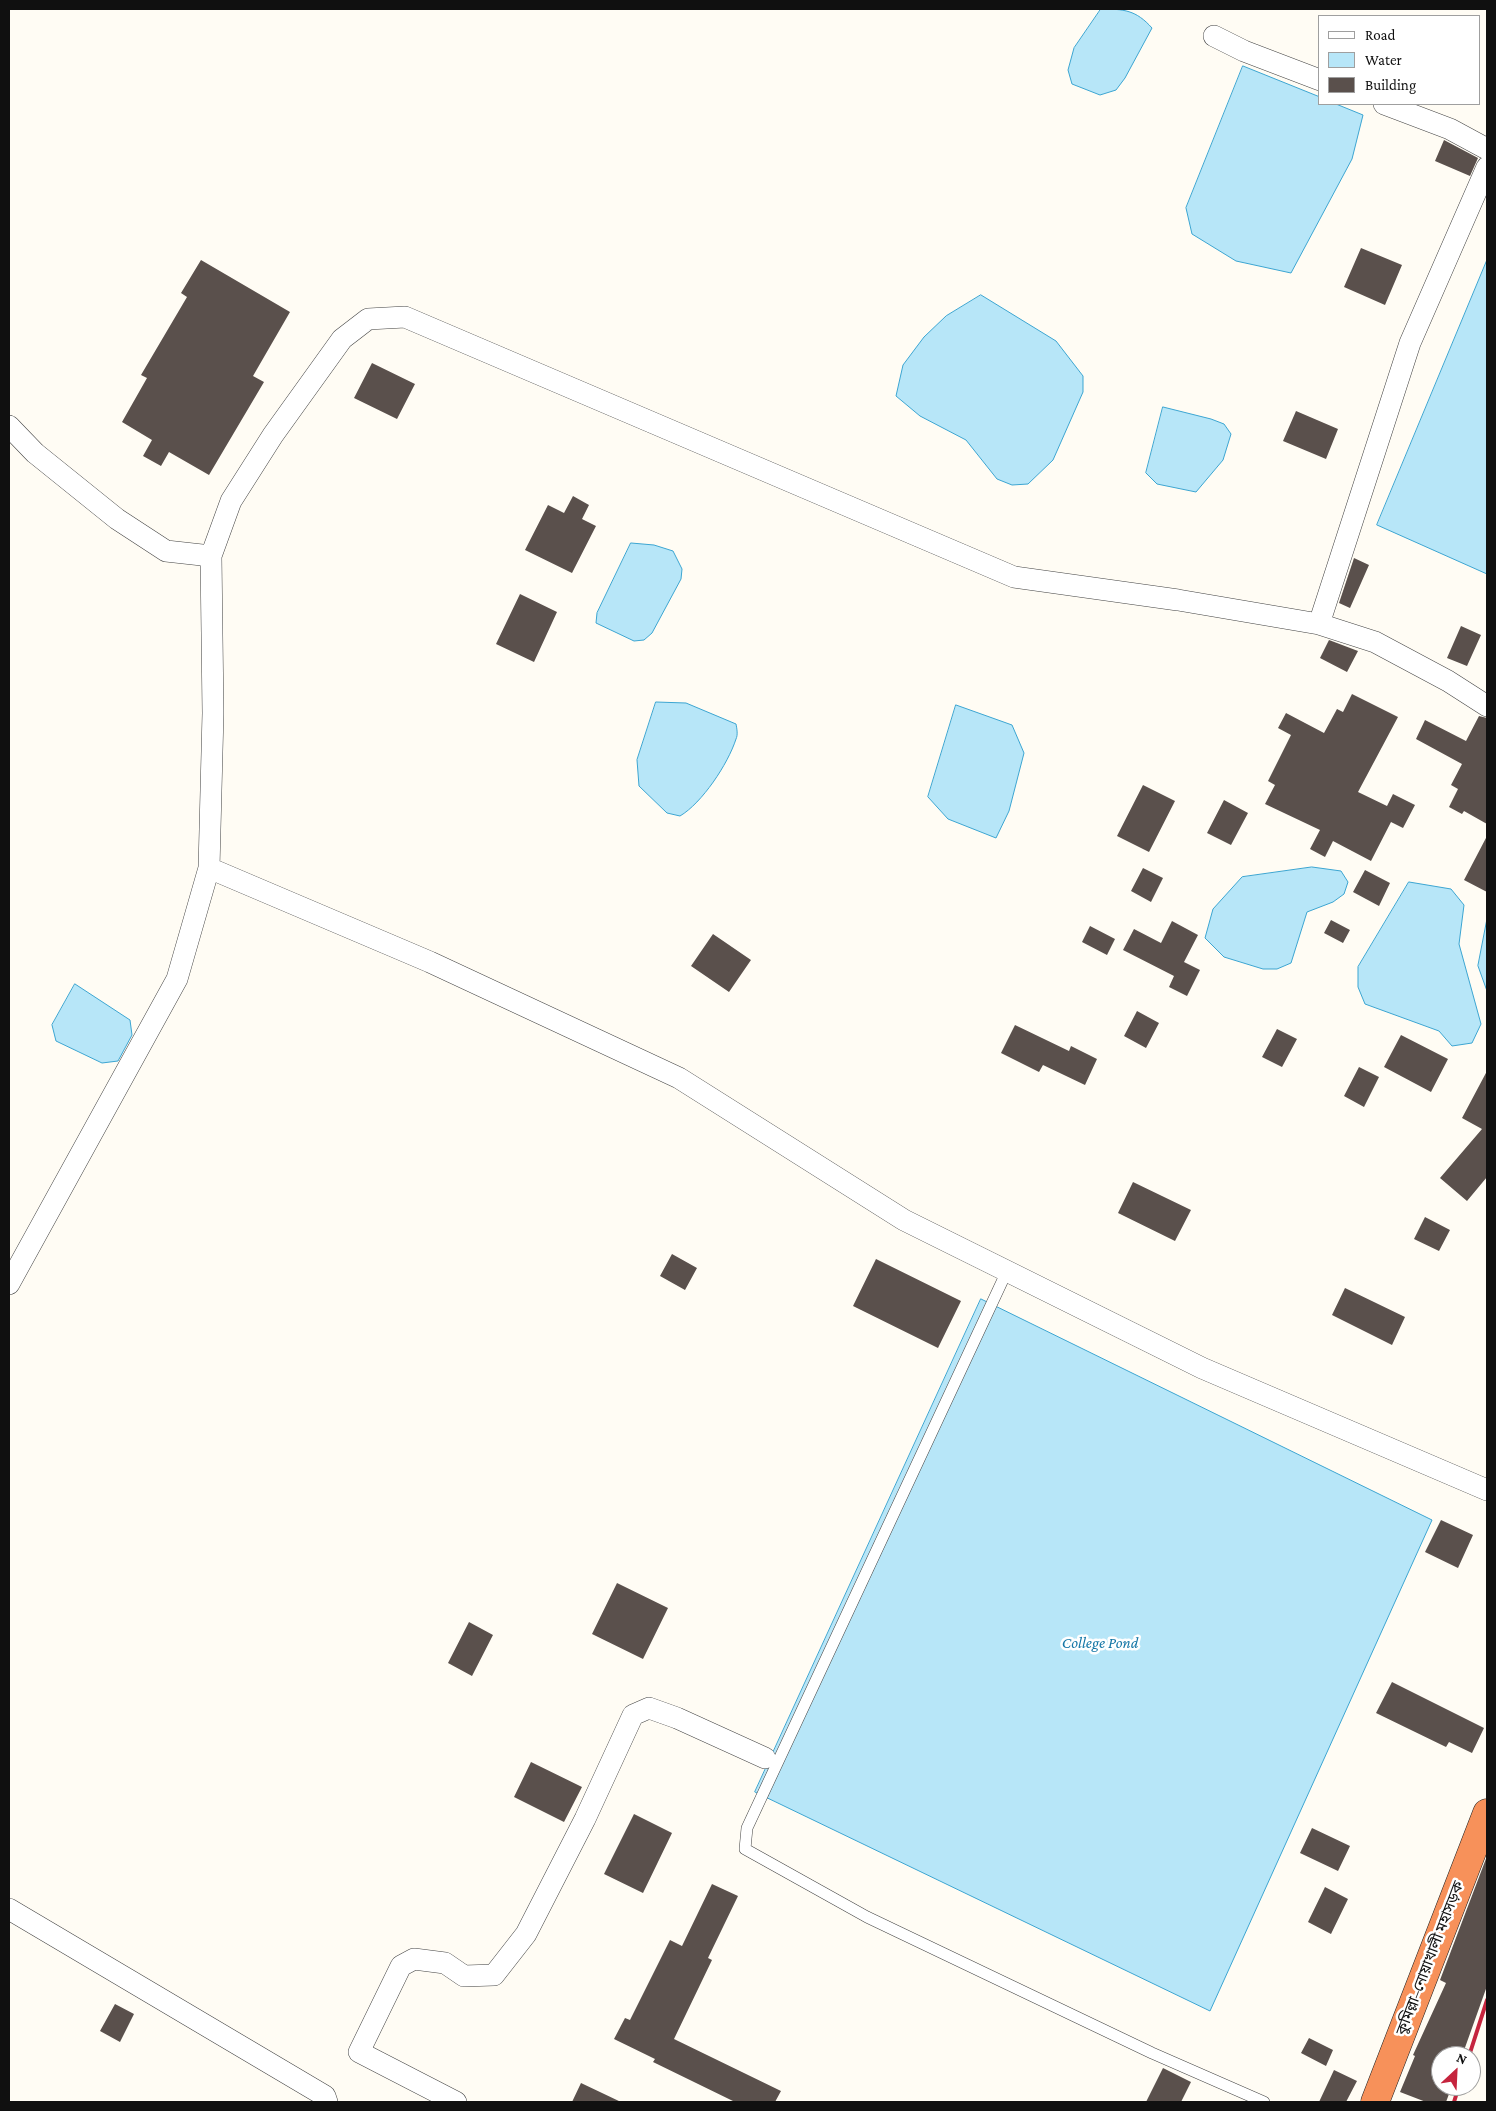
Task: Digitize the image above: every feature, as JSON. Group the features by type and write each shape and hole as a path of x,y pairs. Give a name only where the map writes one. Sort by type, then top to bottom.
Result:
{"highway":[{"name":"কুমিল্লা–নোয়াখালী মহাসড়ক","path":"1375,2102 1487,1813"}],"street":[{"path":"1214,36 1244,51 1318,79"},
{"path":"1387,105 1450,128 1487,149"},
{"path":"1319,624 1410,343 1487,167"},
{"path":"10,1280 177,979 208,868 213,713 211,556 231,501 273,435 342,339 368,319 405,317 1014,577 1178,600 1319,624 1375,642 1448,680 1487,706"},
{"path":"9,426 35,453 87,495 118,519 166,550 211,556"},
{"path":"208,868 430,962 679,1078 904,1220 1202,1368 1487,1490"},
{"path":"456,2102 360,2052 400,1966 414,1959 445,1963 464,1976 494,1976 526,1934 585,1818 633,1715 649,1708 676,1718 765,1758"},
{"path":"9,1909 325,2096 327,2102"}],"lane":[{"path":"1007,1271 747,1828 745,1849 867,1917 1152,2053 1264,2102"}],"water":[{"path":"1101,9 1116,9 1135,14 1152,28 1125,78 1116,90 1100,95 1072,84 1068,70 1074,48"},
{"path":"1243,66 1318,96 1318,105 1338,105 1363,115 1352,159 1291,273 1236,261 1192,234 1186,208"},
{"path":"1487,260 1487,574 1377,525"},
{"path":"981,295 1056,341 1083,376 1083,392 1053,460 1028,484 1012,485 997,479 966,440 920,416 896,396 903,365 924,337 946,316"},
{"path":"1163,407 1224,424 1231,434 1223,460 1196,492 1157,484 1146,473"},
{"path":"631,543 654,545 673,551 682,569 681,579 652,633 644,640 634,641 596,623 597,613"},
{"path":"656,702 686,703 736,724 737,737 721,771 697,802 680,816 667,813 639,786 637,760"},
{"path":"956,705 1012,725 1024,753 1009,811 996,838 948,819 928,797"},
{"path":"1312,867 1341,871 1348,882 1344,894 1333,902 1307,912 1291,963 1277,969 1263,969 1224,957 1205,938 1213,909 1242,877"},
{"path":"1409,882 1451,889 1464,905 1459,944 1481,1024 1472,1043 1452,1046 1439,1031 1365,1004 1358,987 1358,967"},
{"path":"1487,919 1487,991 1478,966"},
{"path":"75,984 130,1020 132,1035 118,1061 102,1063 56,1041 52,1025"},
{"name":"College Pond","path":"981,1299 1432,1520 1210,2011 755,1792"}],"building":[{"path":"1444,140 1478,158 1470,176 1435,161"},
{"path":"1361,248 1402,265 1385,305 1344,287"},
{"path":"201,260 290,312 253,376 264,382 209,475 169,452 161,466 143,456 152,440 122,422 147,378 141,375 187,297 181,293"},
{"path":"372,363 415,384 397,419 354,398"},
{"path":"1296,411 1338,429 1326,459 1283,441"},
{"path":"573,496 589,505 582,519 596,526 572,573 525,550 548,505 564,513"},
{"path":"1354,558 1369,565 1350,608 1339,603"},
{"path":"520,594 557,612 534,662 496,644"},
{"path":"1461,626 1481,635 1467,666 1447,658"},
{"path":"1329,640 1358,651 1347,672 1320,658"},
{"path":"1352,694 1398,717 1358,792 1387,806 1393,794 1415,805 1403,828 1391,822 1371,861 1333,841 1325,857 1310,849 1320,830 1265,804 1275,785 1268,781 1291,735 1278,728 1286,713 1324,733 1337,709 1343,712"},
{"path":"1479,716 1487,718 1487,824 1464,811 1462,814 1449,807 1458,789 1451,785 1462,764 1416,739 1425,720 1466,741"},
{"path":"1143,785 1175,801 1149,852 1117,836"},
{"path":"1224,800 1248,813 1231,845 1207,833"},
{"path":"1487,836 1487,892 1464,880"},
{"path":"1143,868 1163,878 1151,902 1131,891"},
{"path":"1365,870 1390,883 1379,906 1353,892"},
{"path":"1331,920 1350,930 1343,943 1324,933"},
{"path":"1172,921 1198,935 1184,962 1200,970 1187,996 1169,987 1174,976 1123,950 1134,929 1161,943"},
{"path":"1090,926 1115,939 1107,955 1082,942"},
{"path":"713,934 751,960 729,992 691,966"},
{"path":"1137,1011 1159,1023 1146,1048 1124,1036"},
{"path":"1015,1025 1069,1051 1071,1046 1097,1059 1085,1085 1043,1065 1039,1072 1001,1053"},
{"path":"1277,1029 1297,1039 1282,1067 1262,1057"},
{"path":"1401,1035 1448,1059 1431,1092 1384,1067"},
{"path":"1359,1067 1379,1077 1364,1107 1344,1096"},
{"path":"1487,1071 1487,1177 1467,1201 1440,1178 1482,1129 1462,1118"},
{"path":"1133,1182 1191,1210 1175,1241 1118,1213"},
{"path":"1425,1217 1450,1230 1439,1251 1414,1239"},
{"path":"672,1254 697,1268 685,1290 660,1276"},
{"path":"876,1259 961,1301 938,1348 853,1306"},
{"path":"1345,1288 1405,1317 1392,1345 1332,1315"},
{"path":"1441,1520 1473,1535 1458,1568 1425,1552"},
{"path":"617,1583 668,1608 643,1659 592,1634"},
{"path":"469,1622 493,1635 472,1676 448,1663"},
{"path":"1392,1682 1484,1728 1472,1753 1449,1742 1446,1747 1376,1713"},
{"path":"531,1762 582,1787 564,1822 514,1797"},
{"path":"634,1814 672,1833 643,1893 604,1874"},
{"path":"1312,1828 1350,1846 1338,1871 1300,1853"},
{"path":"1487,1856 1487,1986 1466,2046 1431,2046 1431,2096 1448,2096 1446,2102 1426,2102 1400,2092 1415,2056 1413,2055 1446,1983 1440,1980"},
{"path":"712,1884 738,1896 708,1958 712,1960 674,2039 781,2091 775,2102 735,2102 653,2062 655,2059 614,2039 625,2018 630,2020 670,1940 682,1946"},
{"path":"1325,1887 1348,1899 1331,1934 1308,1922"},
{"path":"115,2004 134,2014 120,2042 100,2031"},
{"path":"1309,2038 1333,2050 1326,2066 1301,2053"},
{"path":"1163,2068 1191,2082 1181,2102 1146,2102"},
{"path":"1334,2070 1357,2081 1346,2102 1319,2102"},
{"path":"581,2083 621,2102 572,2102"}],"railway":[{"path":"1472,2046 1487,2000"},
{"path":"1454,2102 1456,2096"}]}
